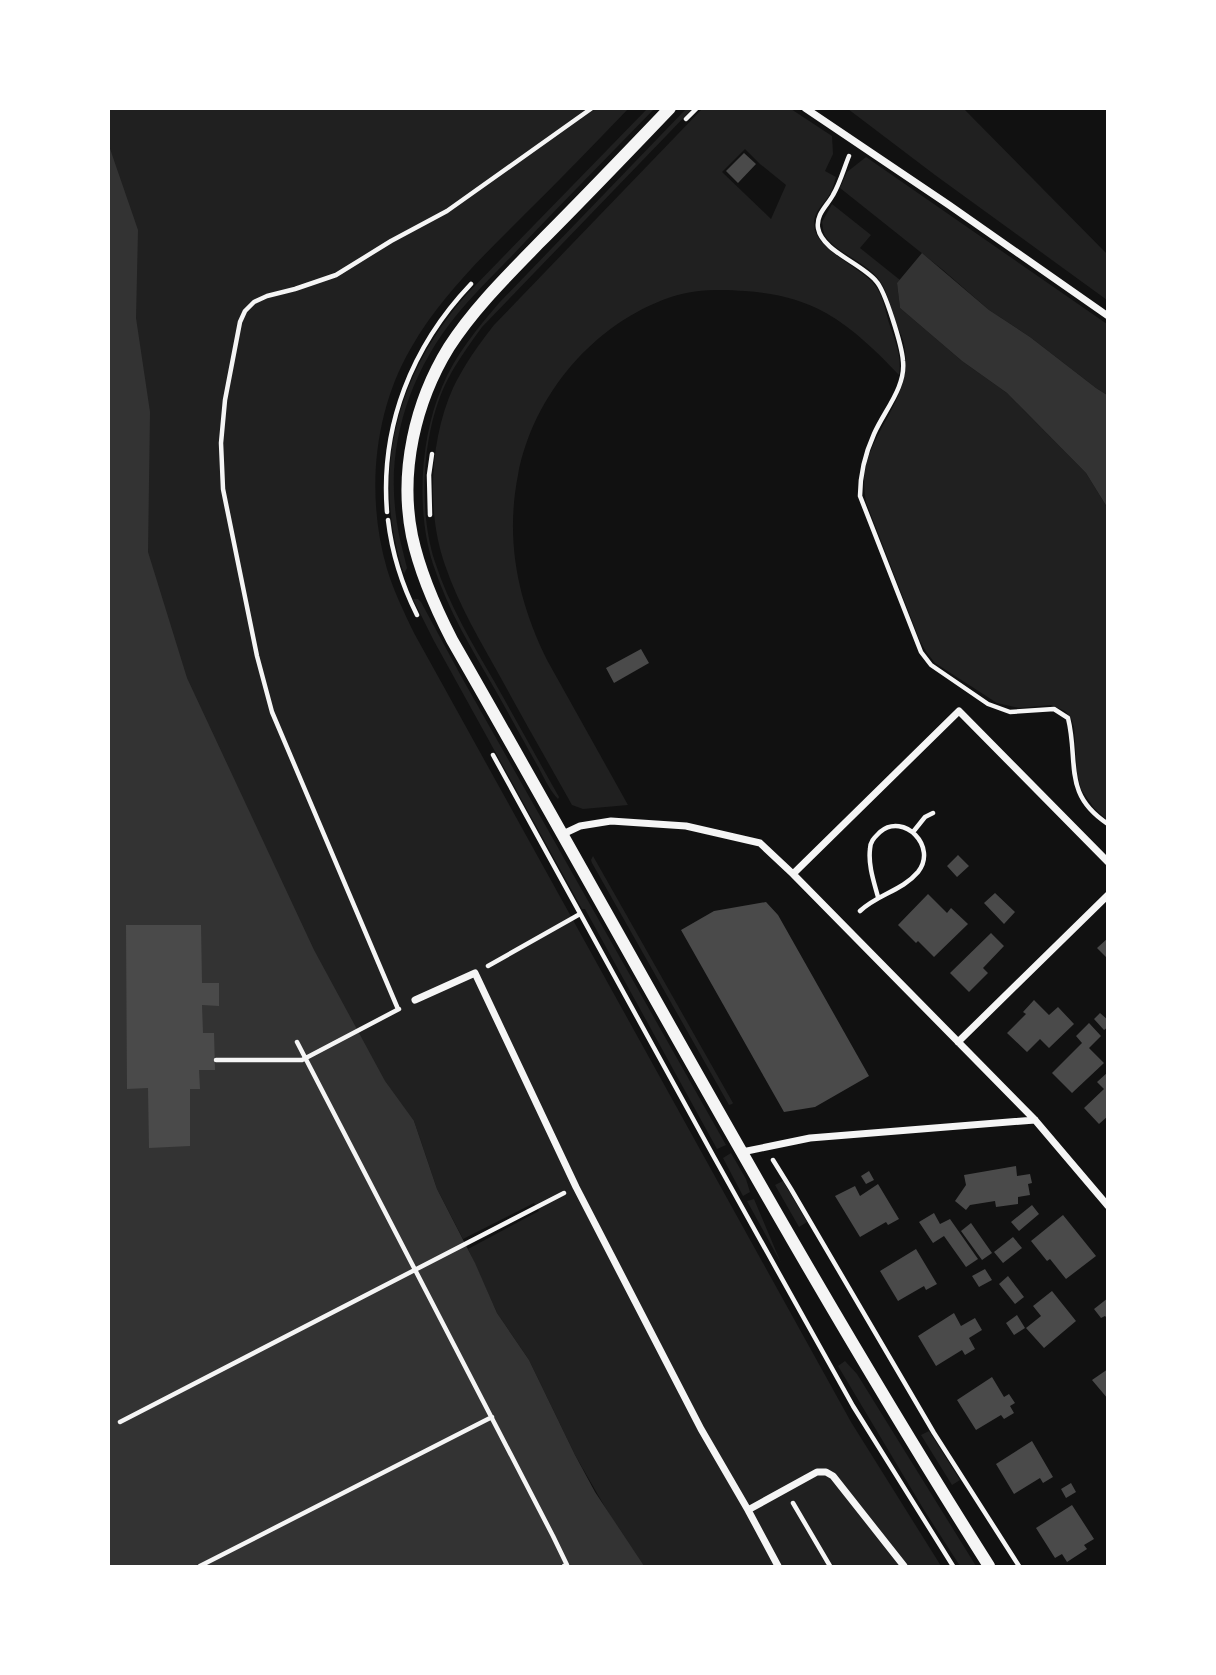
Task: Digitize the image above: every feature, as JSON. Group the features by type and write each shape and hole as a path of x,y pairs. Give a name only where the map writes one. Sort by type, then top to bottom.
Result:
{"street":[{"path":"670,108 510,274 463,327 440,362 418,413 410,454 409,518 416,552 427,586 452,640 742,1152 917,1452 989,1566"},
{"path":"805,108 1108,316"},
{"path":"793,874 959,711 1108,862"},
{"path":"563,834 580,827 611,821 686,826 760,843 1035,1120 1108,1206"},
{"path":"958,1042 1108,895"},
{"path":"415,1000 475,973 576,1187 701,1429 778,1566"},
{"path":"742,1152 810,1138 1035,1120"},
{"path":"748,1510 817,1472 826,1472 833,1476 904,1566"}],"path":[{"path":"216,1060 302,1060 398,1009 272,712 257,656 223,489 220,443 240,322 245,311 254,302 336,275 447,211 592,108"},
{"path":"854,143 834,194 819,215 818,228 825,243 878,282 901,344 904,365 894,399 875,433 864,461 860,496 921,652 931,665 988,704 1010,712 1054,709 1068,718 1072,732 1075,784 1082,799 1097,817 1108,824"},
{"path":"913,831 925,817 933,813"},
{"path":"860,911 878,897 895,890 922,865 925,850 913,831 892,825 880,832 871,842 870,863 878,897"},
{"path":"475,973 580,914"},
{"path":"297,1042 492,1417 566,1566"},
{"path":"120,1422 576,1187"},
{"path":"200,1566 492,1417"},
{"path":"785,1490 830,1566"}],"shaded area":[{"path":"108,109 628,109 463,278 435,311 411,348 398,373 381,428 375,485 380,541 393,586 414,633 851,1422 941,1566 639,1566 575,1455 529,1360 497,1313 468,1249 539,1211 534,1203 463,1239 437,1189 414,1121 109,1314"},
{"path":"647,109 654,109 463,307 425,362 405,411 395,463 396,516 407,568 404,574 394,536 390,462 396,426 407,391 422,358 442,325 466,295"},
{"path":"686,109 692,109 482,327 449,377 431,426 425,497 426,520 435,562 462,623 558,799 462,630 433,564 424,521 423,498 425,451 429,429 435,407 447,375 460,353 499,303"},
{"path":"702,109 791,109 832,136 833,154 825,171 836,177 831,192 815,216 816,234 829,249 873,283 879,292 897,348 899,375 874,349 846,326 807,304 756,292 689,292 643,309 593,344 571,366 553,390 537,417 526,445 514,499 513,523 517,570 528,615 547,660 628,805 583,809 572,805 471,624 445,565 439,544 433,475 439,430 457,379 494,325","holes":["745,149 786,185 771,219 722,172"]},
{"path":"848,109 964,109 1107,254 1107,300 935,175"},
{"path":"108,143 138,230 136,318 150,412 148,552 187,678 314,950 385,1081 414,1121 437,1189 497,1313 529,1360 595,1492 644,1566 109,1566"},
{"path":"866,157 1107,324 1107,395 989,310 840,188 847,172"},
{"path":"832,204 871,235 860,248 900,280 897,283 900,308 962,361 1007,393 1086,473 1107,507 1107,820 1094,808 1081,789 1074,727 1065,711 1051,705 1019,708 997,703 935,663 920,641 866,502 864,488 866,465 900,391 906,358 903,340 880,281 868,268 831,243 825,235 822,222"},
{"path":"922,253 989,310 1107,395 1107,507 1086,473 1007,393 962,361 900,308 897,283"},
{"path":"413,599 421,602 726,1145 717,1149"},
{"path":"593,856 732,1104 729,1105 592,863"},
{"path":"731,1153 750,1192 743,1196 723,1158"},
{"path":"783,1181 807,1222 799,1227 775,1185"},
{"path":"754,1199 781,1263 747,1201"},
{"path":"845,1361 857,1374 976,1566 960,1566 924,1510 838,1366"},
{"path":"929,1431 960,1480 952,1485 921,1435"}],"building":[{"path":"744,153 756,164 738,183 726,171"},
{"path":"641,649 649,663 614,683 606,668"},
{"path":"958,855 969,866 957,877 947,866"},
{"path":"995,893 1015,912 1004,924 984,903"},
{"path":"928,894 947,913 951,908 968,924 934,957 898,925"},
{"path":"766,902 778,915 869,1076 815,1107 784,1112 681,930 714,911"},
{"path":"126,925 201,925 202,983 219,983 219,1006 202,1005 203,1033 214,1033 215,1070 199,1070 200,1089 190,1089 190,1146 149,1148 148,1088 127,1089"},
{"path":"991,933 1004,946 983,968 988,973 969,992 950,973"},
{"path":"1108,938 1108,959 1097,948"},
{"path":"1034,1000 1049,1015 1058,1007 1074,1024 1049,1048 1040,1039 1027,1052 1007,1033 1026,1014 1023,1012"},
{"path":"1100,1013 1108,1020 1108,1027 1104,1030 1094,1019"},
{"path":"1089,1023 1101,1036 1089,1048 1104,1063 1072,1093 1052,1073 1082,1043 1076,1036"},
{"path":"1108,1072 1108,1116 1099,1124 1084,1108 1104,1089 1097,1082"},
{"path":"1016,1166 1017,1176 1030,1174 1032,1183 1028,1184 1030,1195 1018,1197 1018,1204 996,1207 995,1201 970,1205 966,1210 955,1201 966,1185 964,1175"},
{"path":"869,1171 874,1180 866,1184 861,1176"},
{"path":"878,1184 899,1219 888,1225 886,1222 860,1237 835,1196 855,1186 860,1196"},
{"path":"1032,1205 1039,1214 1019,1231 1011,1222"},
{"path":"934,1213 940,1224 950,1219 978,1259 966,1267 944,1236 933,1243 919,1222"},
{"path":"1063,1215 1096,1256 1066,1279 1031,1241"},
{"path":"971,1223 992,1253 982,1260 961,1231"},
{"path":"1013,1237 1022,1248 1003,1263 994,1252"},
{"path":"916,1249 937,1284 926,1290 924,1286 898,1301 880,1271"},
{"path":"985,1269 992,1280 979,1287 972,1276"},
{"path":"1008,1276 1024,1297 1015,1304 999,1284"},
{"path":"1052,1291 1076,1321 1044,1348 1026,1328 1041,1316 1033,1306"},
{"path":"1108,1298 1108,1319 1105,1316 1101,1318 1094,1309"},
{"path":"954,1313 961,1326 975,1318 982,1330 969,1338 975,1349 965,1355 962,1350 936,1366 918,1336"},
{"path":"1017,1315 1025,1328 1014,1335 1006,1323"},
{"path":"1108,1369 1108,1399 1092,1380"},
{"path":"992,1377 1004,1397 1009,1394 1015,1403 1010,1406 1014,1413 1004,1419 1001,1415 976,1430 957,1400"},
{"path":"1032,1441 1053,1477 1043,1483 1040,1478 1014,1494 996,1464"},
{"path":"1071,1483 1076,1492 1066,1498 1061,1489"},
{"path":"1072,1505 1094,1539 1084,1545 1087,1549 1067,1562 1062,1554 1055,1558 1036,1528"}]}
